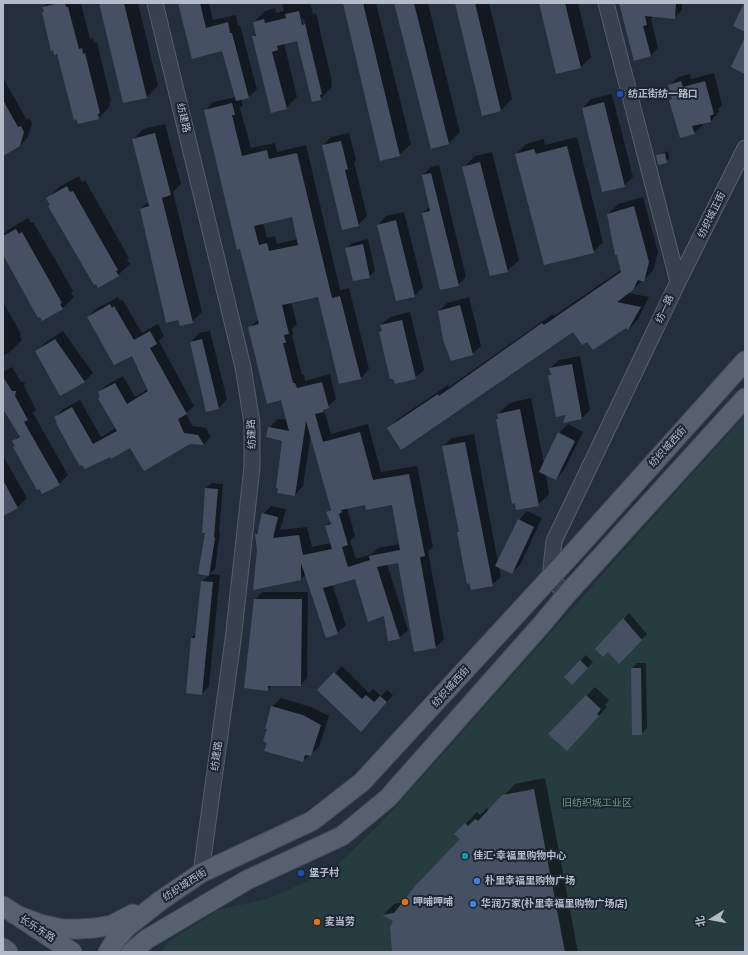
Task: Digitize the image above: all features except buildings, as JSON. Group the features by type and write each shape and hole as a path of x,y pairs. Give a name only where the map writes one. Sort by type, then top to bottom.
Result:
{"main road":[{"name":"纺织城西街","path":"108,952 117,938 128,927 160,901 201,872 312,821 362,782 550,578 745,361"},
{"path":"131,952 158,932 247,880 342,836 364,820 388,798 567,594 745,398"},
{"path":"8,910 40,924 62,929 95,928 112,925 160,901"},
{"name":"长乐东路","path":"8,910 72,952"},
{"path":"155,952 158,932"},
{"path":"3,948 8,952"}],"street":[{"name":"纺建路","path":"155,3 243,367 252,423 252,467 233,640 201,872"},
{"path":"606,3 678,282"},
{"name":"纺织城正街","path":"678,282 745,148"},
{"name":"纺一路","path":"550,578 554,541 678,282"},
{"path":"550,578 567,594"}],"green space":[{"name":"旧纺织城工业区","path":"745,415 745,952 163,952 164,947 171,940 218,910 267,899 331,871 381,823"}],"place":[{"name":"纺正街纺一路口","path":"620,94"},
{"name":"佳汇·幸福里购物中心","path":"465,856"},
{"name":"堡子村","path":"301,873"},
{"name":"朴里幸福里购物广场","path":"477,881"},
{"name":"呷哺呷哺","path":"405,902"},
{"name":"华润万家(朴里幸福里购物广场店)","path":"473,904"},
{"name":"麦当劳","path":"317,922"}]}
